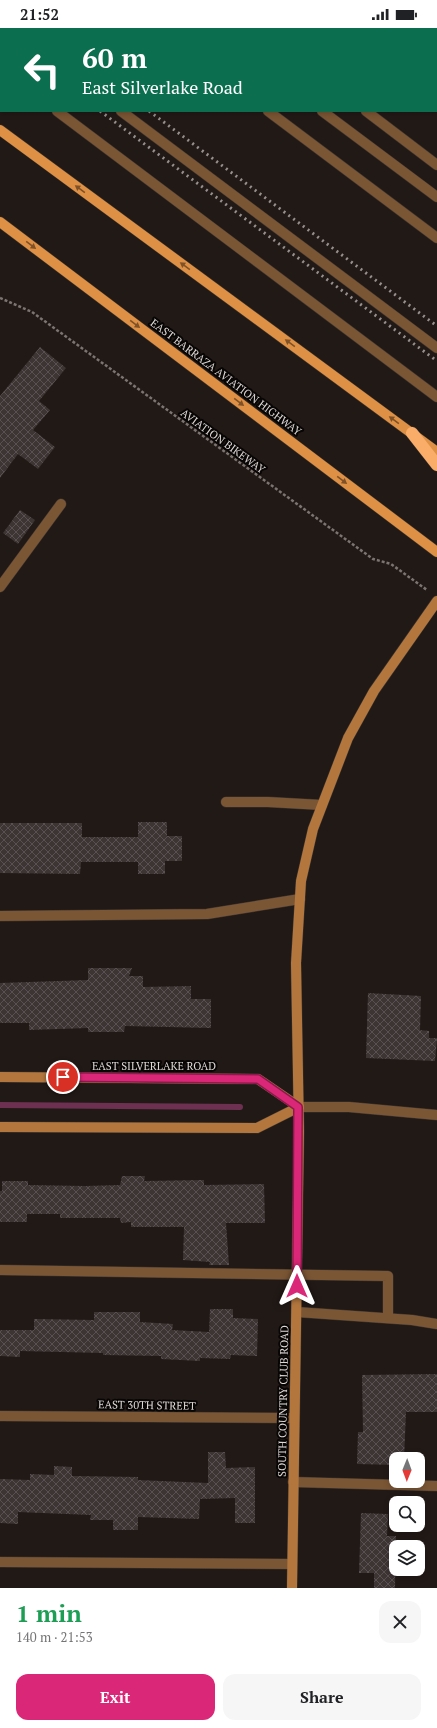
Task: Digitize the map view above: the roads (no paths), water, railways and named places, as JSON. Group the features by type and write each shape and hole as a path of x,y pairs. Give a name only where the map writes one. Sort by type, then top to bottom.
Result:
{"highway":[{"path":"412,433 437,465"}],"main road":[{"path":"0,130 437,452"},
{"name":"EAST BARRAZA AVIATION HIGHWAY","path":"0,222 437,552"},
{"name":"SOUTH COUNTRY CLUB ROAD","path":"292,1588 299,1131 296,963 301,881 312,836 322,805 348,738 374,690 437,601"},
{"name":"EAST SILVERLAKE ROAD","path":"0,1077 258,1079 298,1107"},
{"path":"0,1127 257,1128 298,1107"}],"street":[{"path":"58,112 307,301 437,397"},
{"path":"122,112 437,348"},
{"path":"269,112 437,238"},
{"path":"323,112 437,197"},
{"path":"367,112 437,164"},
{"path":"0,587 61,504"},
{"path":"226,802 268,802 322,805"},
{"path":"0,916 207,914 300,899"},
{"path":"298,1107 349,1107 437,1115"},
{"path":"0,1270 388,1276 388,1318"},
{"path":"297,1312 388,1318 437,1324"},
{"name":"EAST 30TH STREET","path":"0,1416 294,1418"},
{"path":"293,1482 437,1486"},
{"path":"0,1562 292,1564"}],"waterway":[{"path":"0,1105 240,1107"}],"railway":[{"path":"101,112 437,361"},
{"path":"150,112 437,326"}]}
